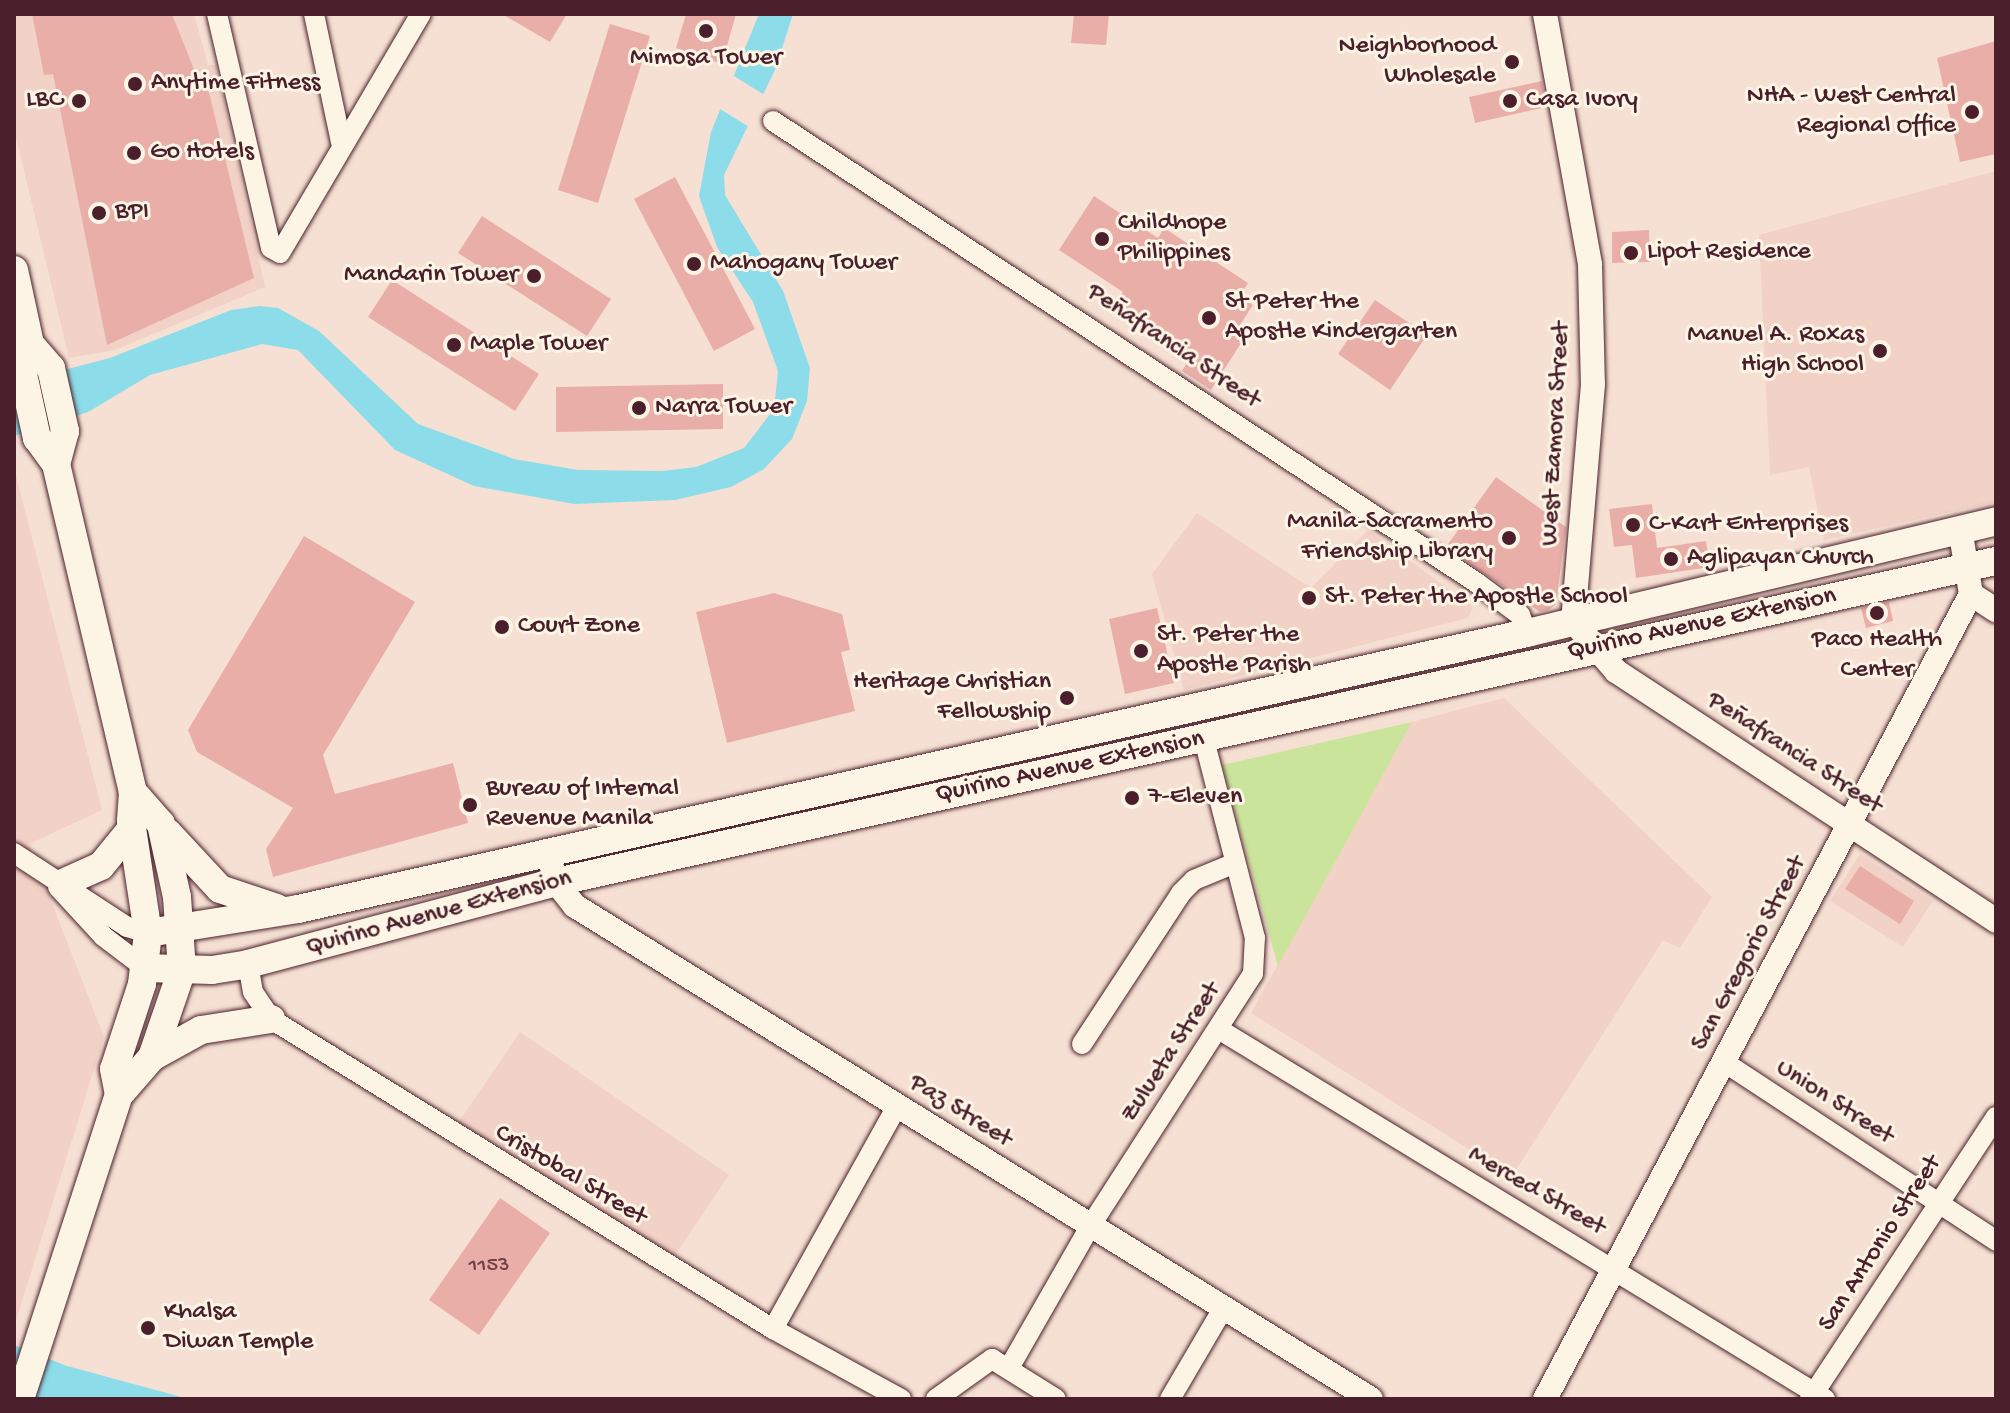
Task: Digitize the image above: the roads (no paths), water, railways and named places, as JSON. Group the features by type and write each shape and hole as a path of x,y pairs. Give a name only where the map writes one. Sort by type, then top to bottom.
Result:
{"main road":[{"path":"14,270 37,371 65,431 56,464"},
{"path":"37,371 37,438 56,464 133,792 132,828 148,933 145,968 114,1069 119,1095"},
{"name":"Quirino Avenue Extension","path":"148,933 298,909 547,850 1527,633 1996,521"},
{"name":"Quirino Avenue Extension","path":"145,968 182,970 248,964 556,882 1983,563"},
{"path":"1019,746 1026,778"},
{"path":"893,774 901,804"},
{"path":"133,792 220,889 260,907 298,909"},
{"path":"152,1057 182,970 180,929 161,824"},
{"path":"58,879 101,866 132,828"},
{"path":"20,1399 119,1095 152,1057 201,1030 271,1019"}],"street":[{"path":"217,14 275,252 284,250 341,142 413,20"},
{"path":"314,14 341,142"},
{"name":"West Zamora Street","path":"1545,14 1590,265 1593,384 1573,621"},
{"name":"Peñafrancia Street","path":"773,121 1477,583 1520,615 1527,633"},
{"path":"1960,529 1983,563 1971,594 1996,610"},
{"name":"San Gregorio Street","path":"1545,1399 1971,594"},
{"name":"Peñafrancia Street","path":"1573,621 1591,649 1996,921"},
{"name":"Zulueta Street","path":"1000,1364 1220,1030 1253,974 1256,958 1204,739"},
{"name":"Paz Street","path":"547,850 556,882 575,906 1371,1399"},
{"path":"14,853 127,927 148,933"},
{"path":"1082,1044 1181,893 1194,880 1235,863"},
{"path":"58,879 103,936 145,968"},
{"name":"Cristobal Street","path":"248,964 253,992 271,1019 773,1329 901,1399"},
{"name":"Merced Street","path":"1220,1030 1615,1267 1817,1397"},
{"name":"Union Street","path":"1724,1062 1996,1241"},
{"path":"773,1329 897,1106"},
{"name":"San Antonio Street","path":"1817,1397 1996,1117"},
{"path":"1170,1399 1224,1307"},
{"path":"936,1399 1000,1364 1056,1399"}],"water":[{"path":"759,14 793,14 775,70 724,175 725,195 783,291 810,368 807,401 792,439 764,469 731,487 675,500 574,504 474,486 395,450 298,350 262,344 150,375 88,412 14,436 14,383 110,358 231,310 259,306 278,308 319,331 418,424 514,459 578,470 662,471 696,467 744,448 774,409 778,371 753,302 717,247 699,196 711,132"},
{"path":"14,1345 67,1366 189,1399 14,1399"}],"place":[{"name":"Mimosa Tower","path":"706,31"},
{"name":"Neighborhood Wholesale","path":"1512,62"},
{"name":"Anytime Fitness","path":"135,84"},
{"name":"LBC","path":"79,101"},
{"name":"Casa Ivory","path":"1510,101"},
{"name":"NHA - West Central Regional Office","path":"1972,112"},
{"name":"Go Hotels","path":"134,153"},
{"name":"BPI","path":"99,213"},
{"name":"Childhope Philippines","path":"1102,239"},
{"name":"Lipot Residence","path":"1631,253"},
{"name":"Mahogany Tower","path":"694,264"},
{"name":"Mandarin Tower","path":"534,276"},
{"name":"St Peter the Apostle Kindergarten","path":"1209,318"},
{"name":"Maple Tower","path":"454,345"},
{"name":"Manuel A. Roxas High School","path":"1880,351"},
{"name":"Narra Tower","path":"639,408"},
{"name":"C-Kart Enterprises","path":"1633,525"},
{"name":"Manila-Sacramento Friendship Library","path":"1509,538"},
{"name":"Aglipayan Church","path":"1671,559"},
{"name":"St. Peter the Apostle School","path":"1309,598"},
{"name":"Paco Health Center","path":"1877,613"},
{"name":"Court Zone","path":"502,627"},
{"name":"St. Peter the Apostle Parish","path":"1141,651"},
{"name":"Heritage Christian Fellowship","path":"1067,698"},
{"name":"7-Eleven","path":"1132,798"},
{"name":"Bureau of Internal Revenue Manila","path":"470,805"},
{"name":"Khalsa Diwan Temple","path":"148,1328"}]}
